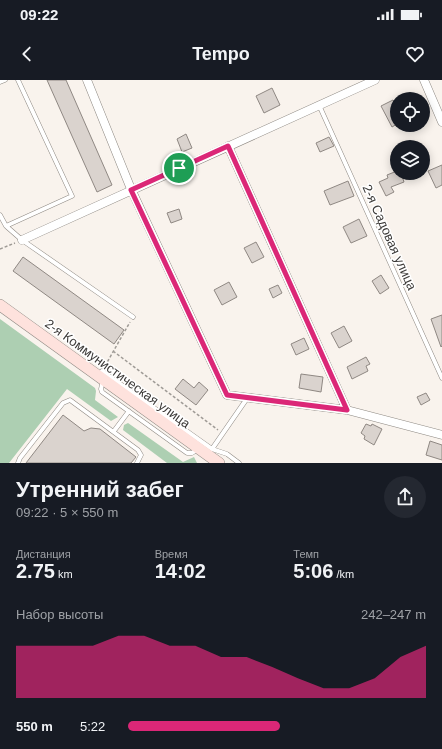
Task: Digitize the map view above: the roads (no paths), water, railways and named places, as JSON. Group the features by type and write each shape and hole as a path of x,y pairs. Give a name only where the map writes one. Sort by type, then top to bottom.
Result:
{"street":[{"path":"87,80 131,190 227,395 347,410 442,435"},
{"path":"22,240 375,80"},
{"path":"424,80 442,122"},
{"path":"228,146 347,410"},
{"name":"2-я Коммунистическая улица","path":"0,305 103,375 219,463"}],"lane":[{"path":"0,82 5,80"},
{"path":"6,226 72,196 18,80"},
{"name":"2-я Садовая улица","path":"319,105 442,378"},
{"path":"0,215 6,226 22,240 133,317"},
{"path":"198,448 190,454 186,453 102,392 103,375 212,449 227,454 239,463"},
{"path":"212,449 248,397"},
{"path":"18,463 20,458 63,403 68,400 74,401 140,451 141,456 137,463"},
{"path":"114,431 129,412"}]}
